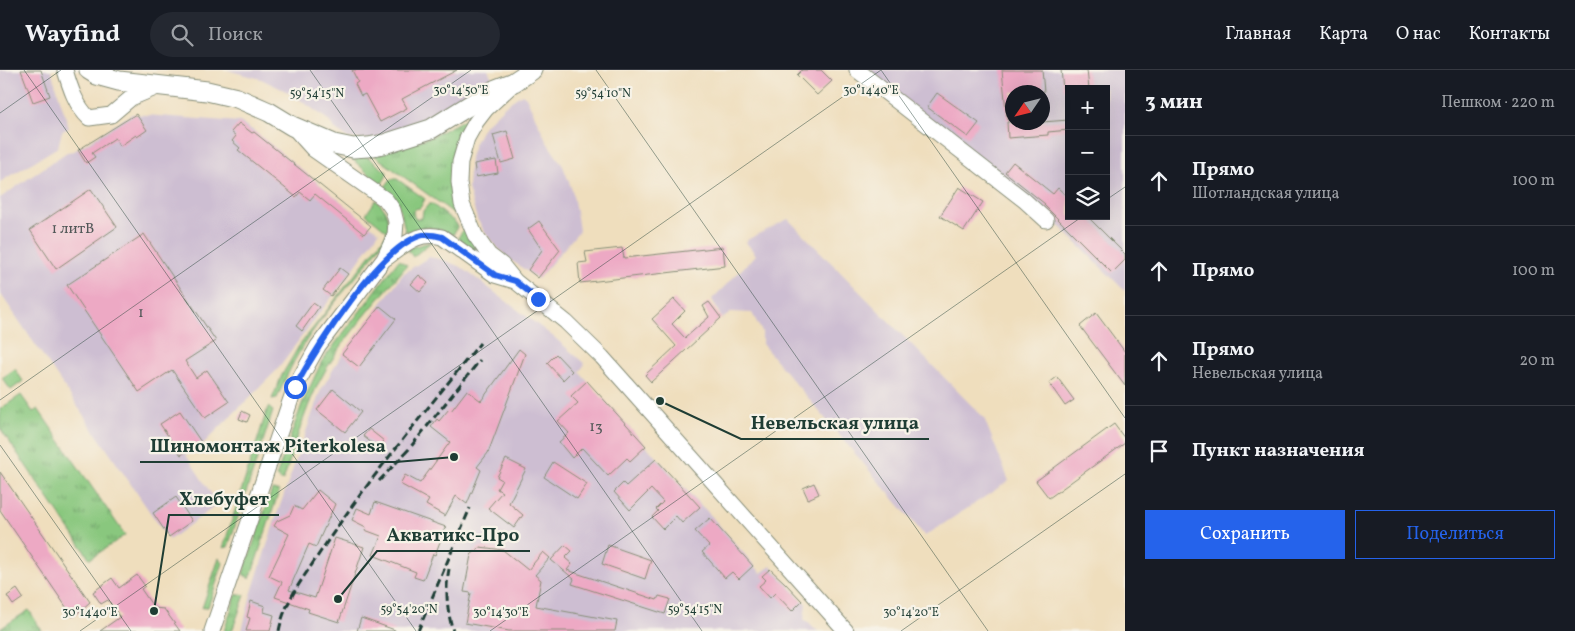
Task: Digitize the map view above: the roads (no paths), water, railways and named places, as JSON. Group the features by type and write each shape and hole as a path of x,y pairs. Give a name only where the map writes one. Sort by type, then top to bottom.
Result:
{"main road":[{"path":"89,70 97,75 118,81 207,91 237,98 269,112 292,126 334,144 353,148 384,144 431,129 496,88 514,82 532,70"}],"street":[{"path":"64,70 79,106 89,118 111,115 131,98 160,86"},
{"path":"857,70 1024,200 1046,220"},
{"path":"514,82 486,109 476,122 467,138 460,162 459,182 462,204 475,236 515,281 566,322 602,357 846,631"},
{"path":"212,631 295,387 318,346 384,259 394,235 396,222 393,210 386,200 313,149 292,126"},
{"path":"384,259 407,242 422,235 431,234 442,237 495,275 515,281"}],"railway":[{"path":"279,631 290,599 339,524 398,445 480,343"},
{"path":"379,481 409,449 480,360"},
{"path":"418,631 470,508"},
{"path":"449,569 447,600 453,631"}],"place":[{"name":"Невельская улица","path":"660,401"},
{"name":"Шиномонтаж Piterkolesa","path":"454,457"},
{"name":"Акватикс-Про","path":"338,599"},
{"name":"Хлебуфет","path":"154,611"}]}
